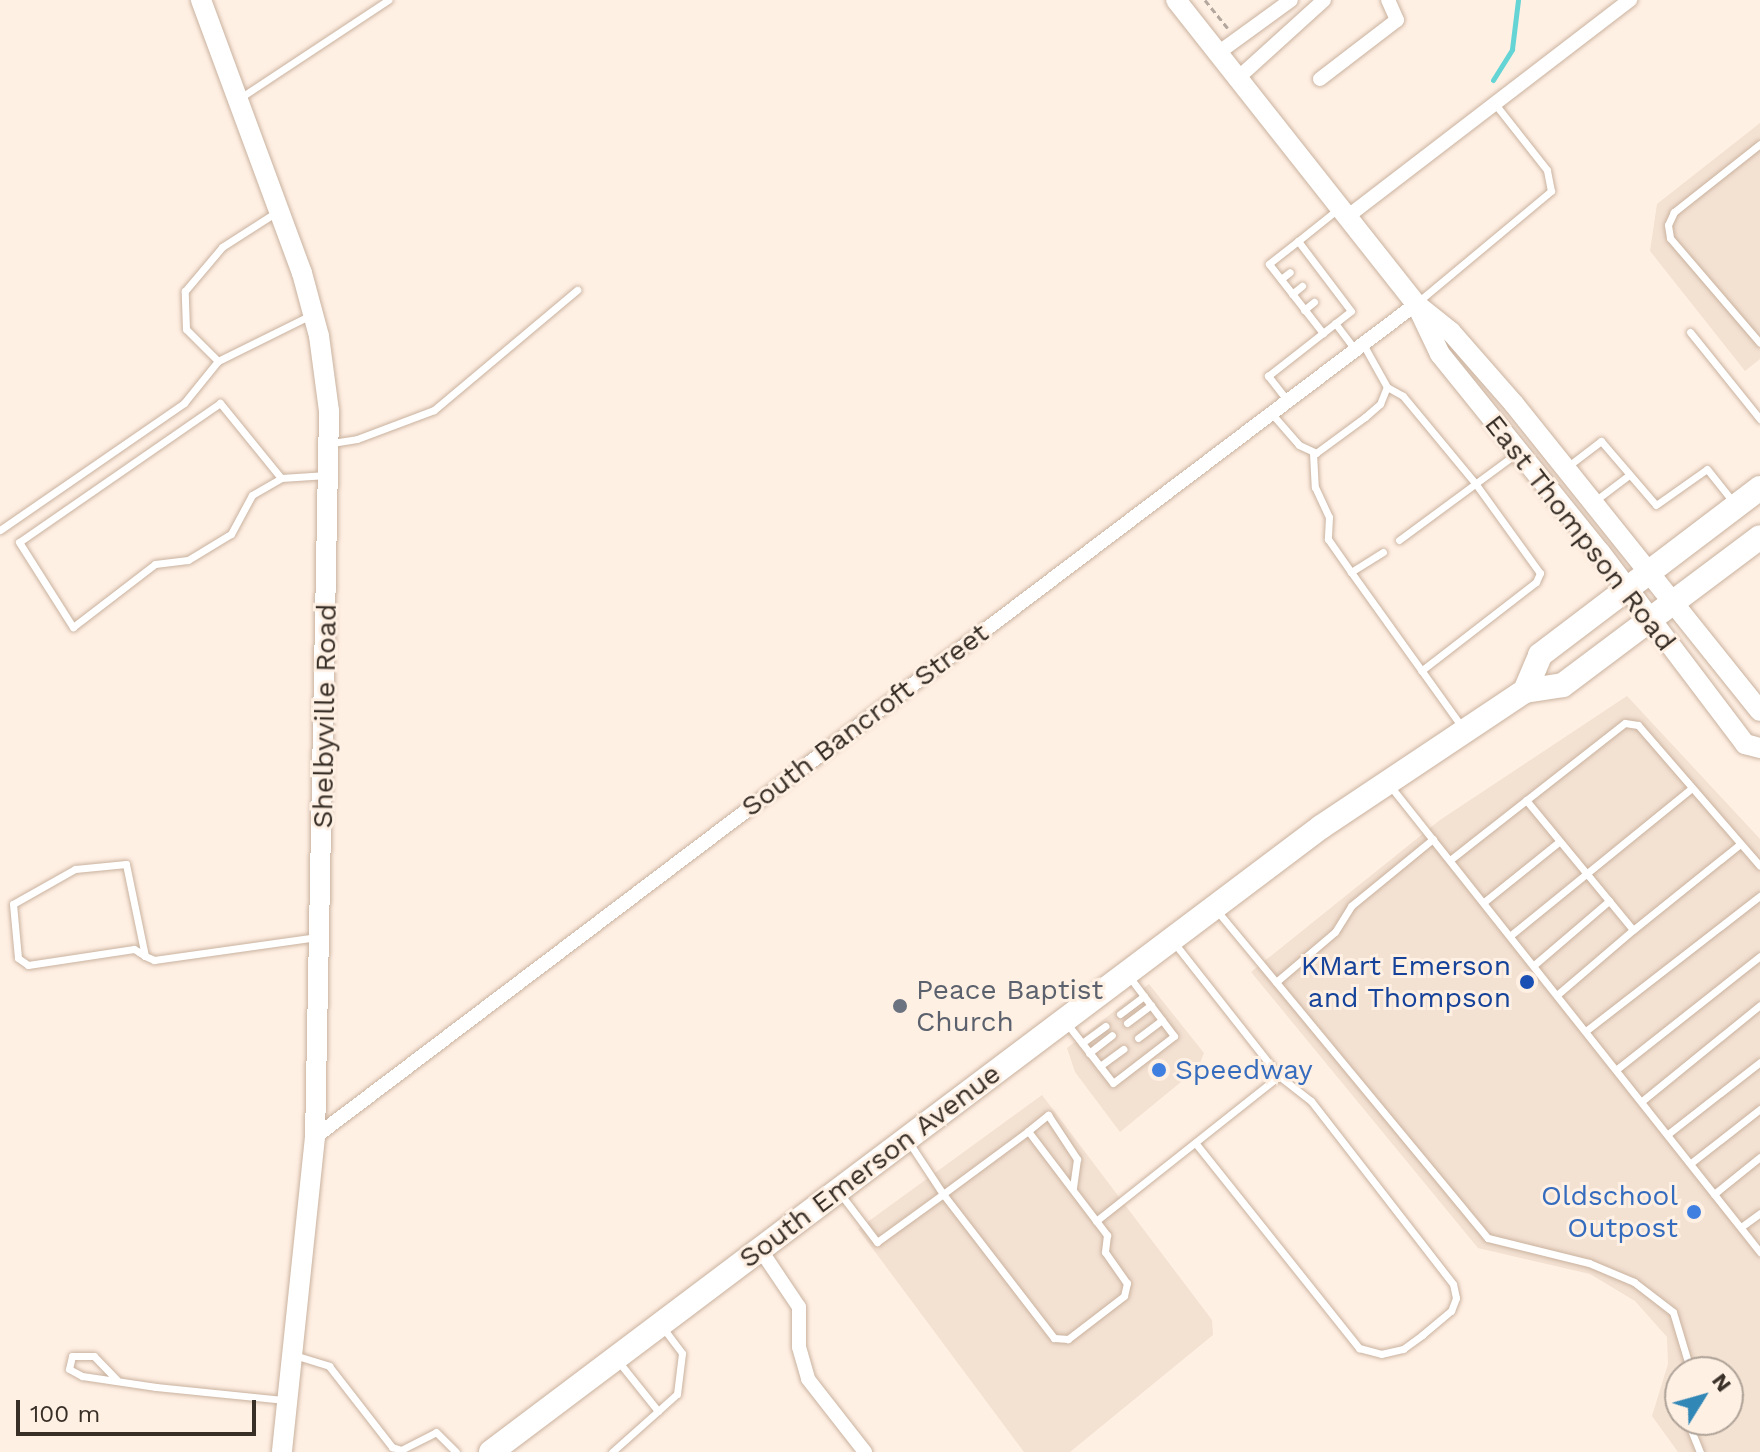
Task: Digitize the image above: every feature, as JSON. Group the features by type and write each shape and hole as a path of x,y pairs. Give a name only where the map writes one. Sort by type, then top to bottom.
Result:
{"main road":[{"name":"Shelbyville Road","path":"201,0 279,210 313,315 330,443 315,1137 282,1452"},
{"name":"East Thompson Road","path":"1176,0 1416,304 1440,354 1628,589 1745,744 1760,748"},
{"name":"East Thompson Road","path":"1416,304 1451,332 1565,468 1760,711"},
{"path":"1525,691 1540,655 1760,488"},
{"name":"South Emerson Avenue","path":"491,1452 1214,907 1525,691 1563,685 1760,537"}],"street":[{"path":"1218,53 1291,0"},
{"path":"1238,78 1324,0"},
{"path":"1320,79 1397,20 1388,0"},
{"path":"1344,212 1495,104 1630,0"},
{"name":"South Bancroft Street","path":"315,1137 1416,304"},
{"path":"760,1249 789,1285 799,1307 799,1347 808,1379 865,1452"}],"lane":[{"path":"238,99 388,0"},
{"path":"1416,304 1551,191 1547,170 1495,104"},
{"path":"1760,144 1674,212 1668,225 1670,238 1760,343"},
{"path":"218,361 186,329 185,291 222,247 279,210"},
{"path":"1323,333 1269,264 1344,212"},
{"path":"1288,401 1268,376 1351,311 1307,259 1298,241"},
{"path":"1281,279 1290,272"},
{"path":"1292,294 1302,286"},
{"path":"330,443 357,439 434,410 577,290"},
{"path":"1304,310 1314,302"},
{"path":"0,530 184,403 218,361 313,315"},
{"path":"1335,323 1359,347 1387,387 1403,396 1475,483 1540,573 1536,582 1421,671"},
{"path":"1690,332 1760,419"},
{"path":"1313,453 1380,404 1387,387"},
{"path":"281,478 220,403 19,542 73,627 155,564 188,560 231,534 252,495 281,478 329,474"},
{"path":"1272,413 1313,453 1315,487 1329,517 1328,539 1465,732"},
{"path":"1565,468 1601,441 1656,505 1707,469 1736,506"},
{"path":"1399,540 1518,451"},
{"path":"1592,503 1629,475"},
{"path":"1351,572 1383,552"},
{"path":"1450,860 1625,723 1638,725 1760,866"},
{"path":"1389,783 1760,1252"},
{"path":"1511,935 1692,788"},
{"path":"1526,800 1633,930"},
{"path":"1276,982 1335,932 1351,906 1433,839"},
{"path":"1484,902 1560,841"},
{"path":"1558,994 1740,844"},
{"path":"145,956 126,864 75,869 13,904 18,958 24,963 134,949 145,956 154,960 320,937"},
{"path":"1587,1030 1760,896"},
{"path":"1534,965 1609,901"},
{"path":"1214,907 1488,1238 1589,1263 1634,1282 1673,1312 1686,1356"},
{"path":"1171,939 1279,1076 1311,1101 1453,1284 1456,1298 1451,1311 1403,1349 1381,1354 1352,1342 1197,1145"},
{"path":"1617,1069 1760,956"},
{"path":"1064,1020 1113,1083 1174,1036 1126,973"},
{"path":"1120,1014 1144,996"},
{"path":"1127,1023 1151,1005"},
{"path":"1642,1101 1760,1005"},
{"path":"1138,1038 1162,1020"},
{"path":"1082,1043 1105,1026"},
{"path":"1089,1053 1112,1035"},
{"path":"1100,1066 1123,1049"},
{"path":"1668,1134 1760,1062"},
{"path":"1096,1221 1197,1145 1279,1076"},
{"path":"1691,1163 1760,1109"},
{"path":"838,1191 877,1242 1048,1115 1077,1159 1073,1189"},
{"path":"906,1139 943,1194 1048,1334 1060,1340 1068,1339 1127,1290 1105,1252 1107,1235 1028,1131"},
{"path":"1714,1194 1760,1157"},
{"path":"1741,1227 1760,1213"},
{"path":"612,1452 677,1394 682,1353 660,1325"},
{"path":"292,1355 329,1366 392,1447 401,1450 436,1432 456,1452"},
{"path":"117,1380 94,1356 72,1356 69,1369 82,1376 287,1400"},
{"path":"616,1358 658,1411"}],"path":[{"path":"1205,0 1230,29"}],"shaded area":[{"path":"1760,123 1760,359 1745,371 1650,251 1657,204"},
{"path":"1627,696 1760,839 1760,1452 1678,1452 1666,1436 1744,1436 1744,1356 1668,1356 1667,1337 1635,1301 1590,1274 1478,1248 1251,972 1440,820"},
{"path":"1149,984 1204,1053 1198,1068 1120,1132 1075,1072 1067,1048"},
{"path":"1042,1095 1212,1320 1213,1335 1070,1452 1024,1452 858,1229"},
{"path":"1664,1377 1664,1433 1652,1416"}],"waterway":[{"path":"1493,80 1512,49 1518,0"}],"place":[{"name":"KMart Emerson and Thompson","path":"1527,982"},
{"name":"Peace Baptist Church","path":"900,1006"},
{"name":"Speedway","path":"1159,1070"},
{"name":"Oldschool Outpost","path":"1694,1212"}]}
